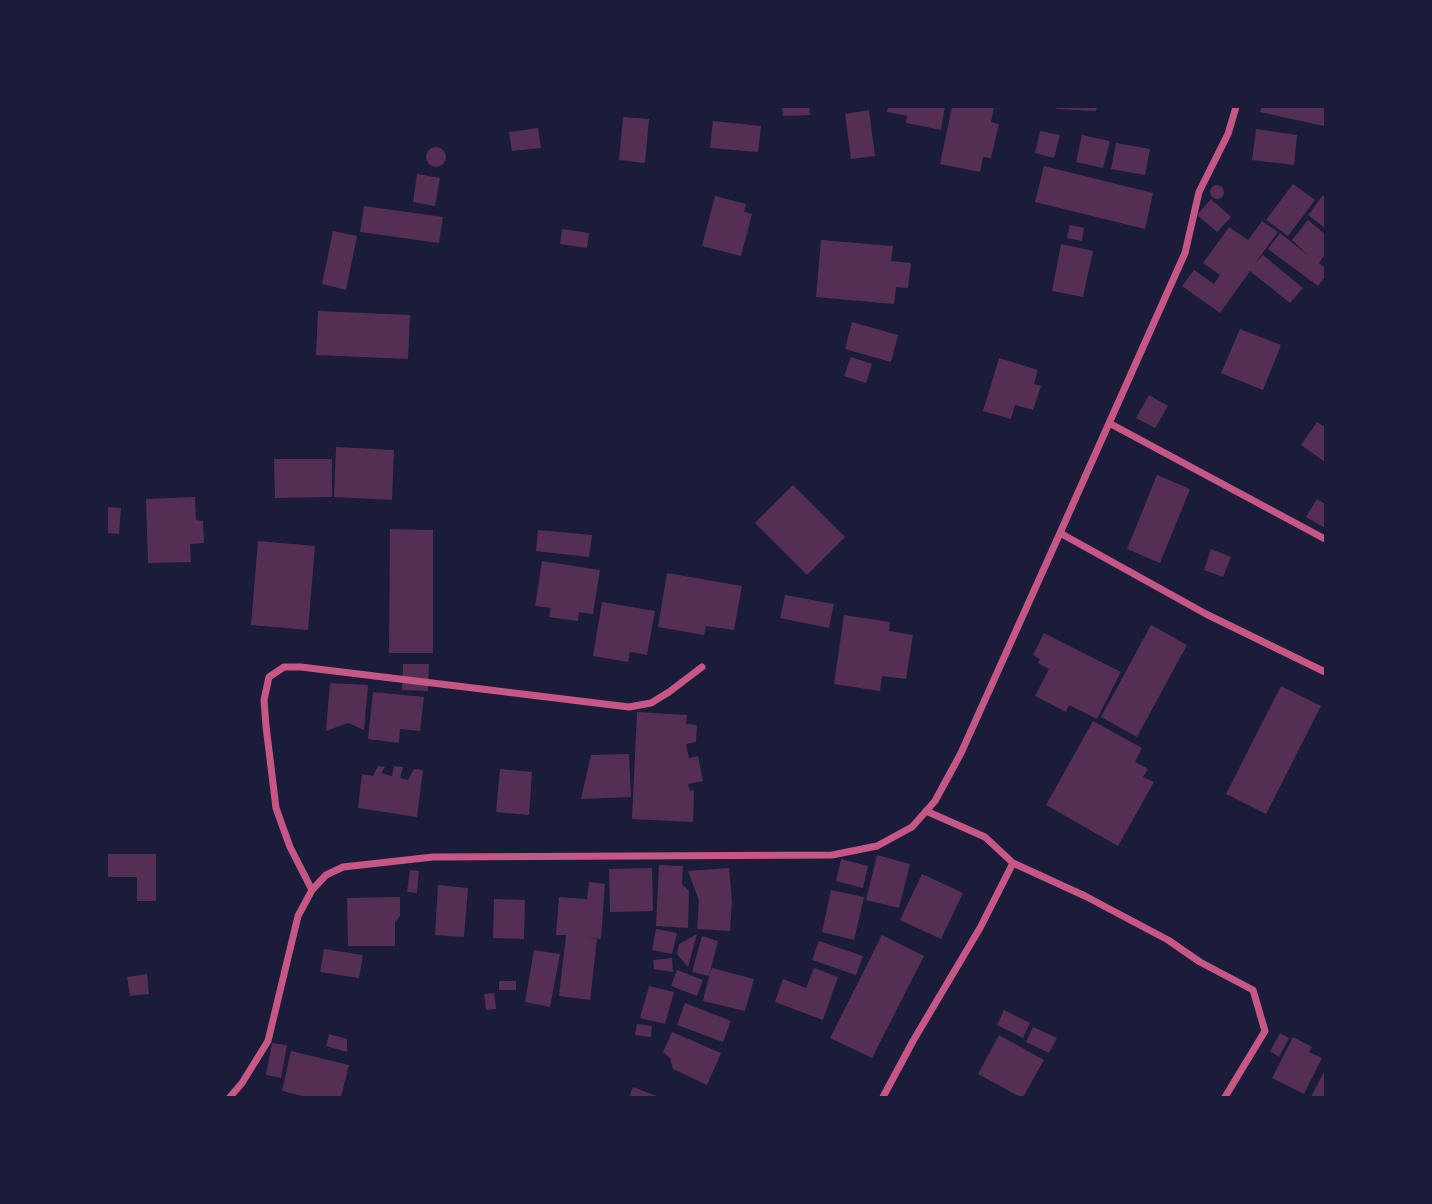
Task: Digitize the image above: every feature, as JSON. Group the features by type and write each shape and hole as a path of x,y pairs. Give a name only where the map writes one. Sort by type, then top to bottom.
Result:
{"street":[{"path":"230,1097 268,1041 298,916 312,890 326,875 343,867 433,857 832,855 877,846 912,827 935,802 961,753 1060,533 1185,253 1199,192 1228,134 1236,107"},
{"path":"1109,423 1325,539"},
{"path":"1060,533 1206,614 1325,672"},
{"path":"312,890 290,847 276,808 264,700 269,677 284,667 629,707 650,703 702,667"},
{"path":"926,811 985,837 1013,863 1085,895 1253,990 1265,1031 1225,1097"},
{"path":"883,1097 980,928 1013,863"}],"building":[{"path":"782,107 809,107 810,115 783,116"},
{"path":"888,107 945,107 941,130 906,123 907,116 887,112"},
{"path":"952,107 994,108 991,122 999,124 991,158 983,157 980,172 940,164"},
{"path":"1056,107 1097,107 1096,111"},
{"path":"1261,107 1325,107 1324,126 1260,112"},
{"path":"869,110 875,156 851,159 845,114"},
{"path":"623,117 649,119 645,163 619,160"},
{"path":"713,121 761,126 758,152 710,148"},
{"path":"538,128 541,148 512,151 509,132"},
{"path":"1256,129 1297,135 1294,165 1252,160"},
{"path":"1040,131 1060,135 1054,158 1035,153"},
{"path":"1082,135 1110,141 1103,168 1076,162"},
{"path":"1116,143 1150,149 1145,175 1111,169"},
{"path":"432,147 440,147 446,157 440,167 432,167 426,161 426,153"},
{"path":"1044,166 1153,193 1145,229 1035,202"},
{"path":"417,174 440,178 435,206 413,202"},
{"path":"1293,184 1315,200 1288,236 1266,220"},
{"path":"1217,185 1222,187 1222,197 1217,199 1212,197 1210,192 1212,187"},
{"path":"1323,195 1325,197 1325,228 1308,215"},
{"path":"715,196 746,204 744,212 752,214 741,256 702,246"},
{"path":"1211,199 1231,217 1217,232 1197,215"},
{"path":"364,206 443,217 439,243 360,232"},
{"path":"1308,220 1325,234 1325,254 1319,263 1325,268 1325,277 1318,286 1268,249 1280,233 1309,256 1292,240"},
{"path":"1262,221 1278,232 1254,265 1263,255 1303,288 1290,303 1250,271 1220,313 1182,286 1194,270 1214,284 1220,275 1203,263 1229,227 1248,240"},
{"path":"1070,225 1084,228 1082,241 1067,238"},
{"path":"562,229 589,233 587,248 560,244"},
{"path":"333,231 357,236 346,290 322,284"},
{"path":"821,240 893,246 891,261 911,263 908,288 896,287 894,304 816,297"},
{"path":"1061,244 1093,251 1083,297 1052,291"},
{"path":"318,311 410,315 408,359 316,355"},
{"path":"852,322 898,335 891,362 845,349"},
{"path":"1240,329 1281,345 1263,390 1221,373"},
{"path":"851,357 872,364 866,383 844,376"},
{"path":"999,358 1038,370 1034,384 1041,386 1033,410 1015,405 1011,419 983,411"},
{"path":"1149,395 1168,406 1155,428 1136,418"},
{"path":"1317,422 1325,427 1325,462 1301,445"},
{"path":"336,447 394,450 392,500 334,497"},
{"path":"274,459 332,459 332,497 275,498"},
{"path":"1157,475 1190,489 1160,563 1127,549"},
{"path":"793,485 845,537 807,575 755,523"},
{"path":"195,497 196,520 203,521 204,543 190,544 191,562 148,563 146,499"},
{"path":"1317,499 1325,504 1325,528 1306,517"},
{"path":"107,507 121,508 119,534 107,533"},
{"path":"390,529 433,530 433,653 389,653"},
{"path":"538,530 592,535 589,557 536,551"},
{"path":"258,541 315,546 308,630 251,625"},
{"path":"1211,549 1231,557 1223,577 1204,570"},
{"path":"542,561 600,570 593,614 579,612 578,621 549,617 551,608 535,606"},
{"path":"667,573 742,586 734,630 706,626 704,635 658,627"},
{"path":"785,595 834,604 829,628 780,618"},
{"path":"602,602 655,611 647,655 630,652 628,662 593,656"},
{"path":"844,615 890,622 889,631 913,635 906,679 882,676 880,691 834,684"},
{"path":"1151,625 1187,645 1137,737 1101,717"},
{"path":"1044,633 1121,672 1097,719 1069,705 1066,712 1035,696 1049,669 1038,663 1040,659 1033,655"},
{"path":"403,664 429,664 428,691 402,690"},
{"path":"330,683 368,685 364,730 348,723 326,731"},
{"path":"1281,686 1321,706 1266,814 1226,794"},
{"path":"373,692 424,697 420,731 400,729 399,743 368,739"},
{"path":"637,712 687,715 686,724 697,725 696,742 686,744 689,758 698,756 703,781 688,784 690,791 694,790 693,822 632,819"},
{"path":"1093,721 1142,748 1135,762 1148,769 1143,777 1154,782 1118,846 1046,805"},
{"path":"629,754 631,797 581,799 591,755"},
{"path":"378,766 385,767 381,773 392,776 394,766 403,767 400,778 408,780 414,769 423,770 417,817 358,808 362,774 373,776"},
{"path":"500,769 532,772 529,815 496,812"},
{"path":"107,854 156,854 156,901 137,901 137,877 107,877"},
{"path":"877,855 910,864 899,908 866,900"},
{"path":"841,859 868,866 863,888 836,881"},
{"path":"659,865 683,866 682,884 689,891 688,928 656,926"},
{"path":"652,868 653,911 610,912 609,869"},
{"path":"729,868 732,901 730,931 697,929 699,901 688,871"},
{"path":"410,870 419,871 417,893 407,892"},
{"path":"922,874 963,893 941,939 900,920"},
{"path":"589,882 605,884 601,939 587,937 597,939 590,1000 559,996 566,935 556,935 559,897 587,899"},
{"path":"438,885 468,888 464,937 435,935"},
{"path":"831,890 864,897 854,940 822,932"},
{"path":"400,897 400,916 395,922 395,946 348,946 347,898"},
{"path":"494,899 525,900 524,939 493,938"},
{"path":"656,929 677,933 672,954 652,950"},
{"path":"697,934 688,967 677,954 679,944"},
{"path":"882,935 924,956 872,1058 830,1038"},
{"path":"702,936 718,941 709,976 692,972"},
{"path":"819,941 863,956 856,975 812,960"},
{"path":"324,949 363,955 359,978 320,972"},
{"path":"534,950 560,954 550,1007 525,1002"},
{"path":"672,958 673,972 654,969 653,960"},
{"path":"712,968 754,979 745,1011 703,1001"},
{"path":"814,968 838,977 823,1020 775,1002 783,979 806,988"},
{"path":"677,970 703,980 697,996 671,986"},
{"path":"147,974 149,994 130,996 127,977"},
{"path":"499,981 516,981 516,990 499,990"},
{"path":"649,986 674,992 665,1024 640,1018"},
{"path":"494,993 496,1009 486,1010 484,994"},
{"path":"685,1003 731,1021 723,1042 677,1025"},
{"path":"1004,1010 1030,1023 1023,1038 997,1025"},
{"path":"637,1024 652,1026 651,1037 635,1035"},
{"path":"1033,1027 1057,1038 1049,1053 1026,1042"},
{"path":"672,1032 721,1053 707,1085 673,1069 670,1058 663,1052"},
{"path":"1280,1033 1289,1038 1279,1057 1270,1051"},
{"path":"329,1034 347,1039 347,1052 326,1046"},
{"path":"999,1035 1044,1060 1023,1097 978,1074"},
{"path":"1293,1037 1312,1047 1309,1052 1322,1058 1304,1094 1272,1078"},
{"path":"272,1043 287,1045 281,1078 266,1075"},
{"path":"291,1051 349,1065 341,1097 307,1097 282,1091"},
{"path":"1325,1070 1325,1097 1311,1097"},
{"path":"633,1087 659,1097 629,1097"}]}
